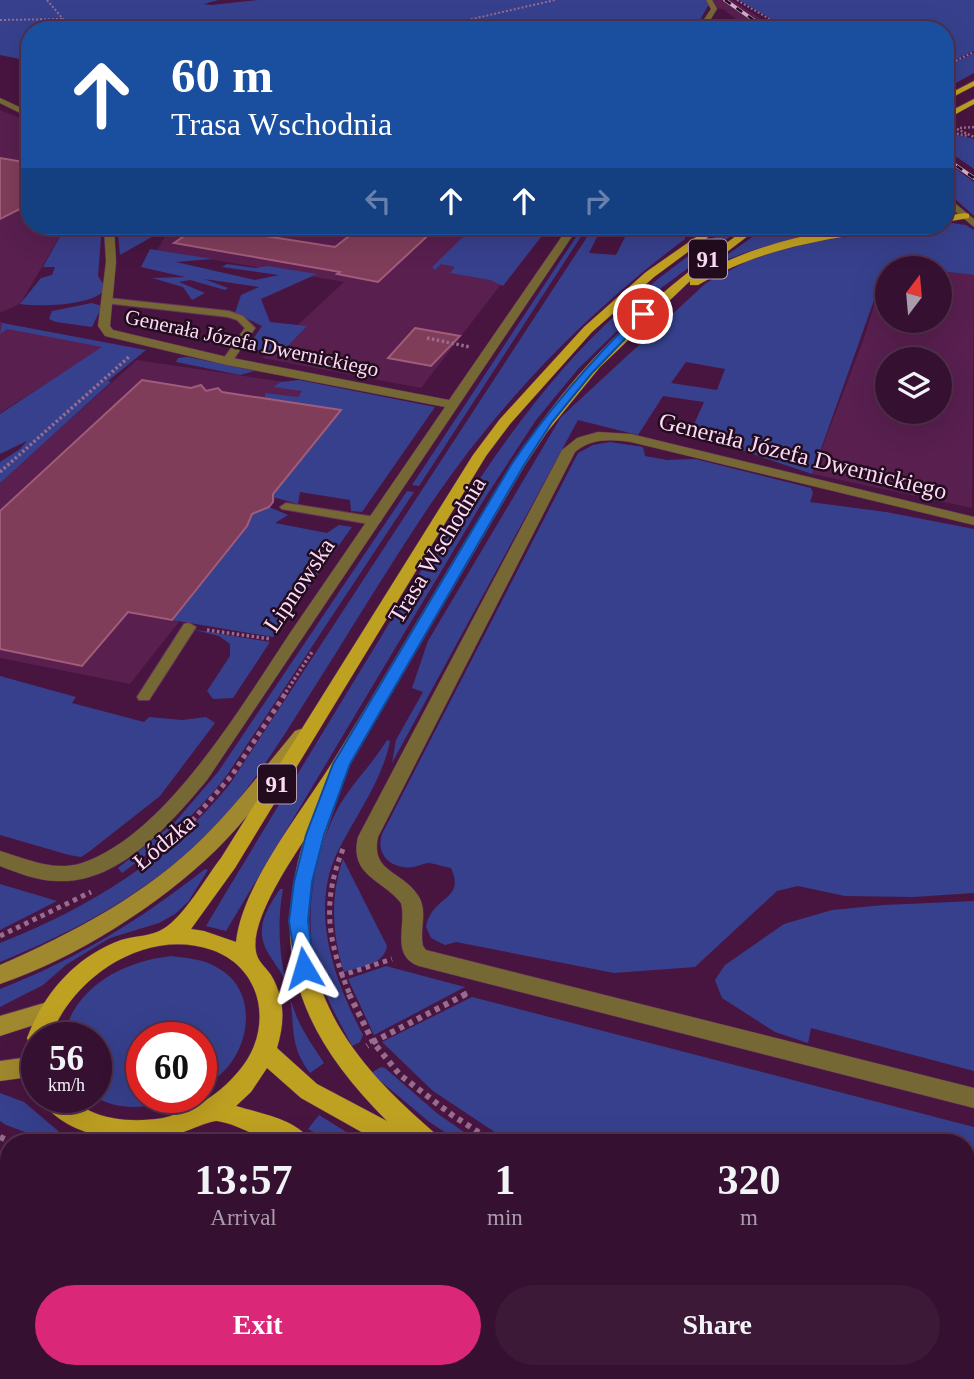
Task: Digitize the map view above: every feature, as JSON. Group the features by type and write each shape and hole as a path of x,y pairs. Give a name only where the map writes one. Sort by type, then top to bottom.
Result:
{"main road":[{"path":"954,94 974,83"},
{"path":"954,111 974,100"},
{"path":"954,218 965,216"},
{"name":"Trasa Wschodnia","path":"169,937 184,923 228,863 480,455 510,414 566,349 696,235"},
{"name":"Trasa Wschodnia","path":"246,959 245,935 250,914 261,892 547,420 587,371 662,297 743,235"},
{"path":"662,297 690,286 727,263 762,250 836,235"},
{"name":"Łódzka","path":"0,975 96,929 173,876 233,820 326,705"},
{"name":"91","path":"341,764 309,857 299,921 302,960 309,988 324,1023 345,1059 376,1096 418,1134"},
{"path":"45,1022 51,1010 76,980 111,954 128,946 169,937 215,941 246,959 261,977 271,999 272,1024 264,1050 243,1083 217,1106"},
{"path":"0,1026 51,1010"},
{"path":"264,1050 309,1091 388,1134"},
{"path":"0,1071 21,1068"},
{"path":"217,1110 284,1134"},
{"path":"70,1113 88,1122 119,1130 164,1128 203,1113"}],"street":[{"path":"706,21 714,7 709,0"},
{"path":"0,100 21,110"},
{"path":"954,206 974,224"},
{"name":"Generała Józefa Dwernickiego","path":"110,235 111,262 104,321 106,331 114,336 454,405"},
{"name":"Lipnowska","path":"0,858 45,873 81,872 100,864 163,817 213,760 568,235"},
{"name":"Generała Józefa Dwernickiego","path":"413,952 410,935 413,912 410,899 372,870 365,855 365,843 569,450 580,441 602,436 631,438 974,521"},
{"path":"413,952 430,962 974,1098"}],"lane":[{"path":"108,301 229,314 240,318 250,328 227,361"},
{"path":"286,507 375,521"},
{"path":"144,697 189,627"}],"path":[{"path":"47,0 67,21"},
{"path":"472,21 555,0"},
{"path":"737,0 773,21"},
{"path":"0,20 63,19"},
{"path":"954,61 974,52"},
{"path":"954,133 974,137"},
{"path":"427,338 478,349"},
{"path":"0,471 144,344"},
{"path":"189,627 276,640"},
{"path":"349,837 336,861 330,887 329,924 340,976 373,1042 385,1056 411,1083 481,1134"},
{"path":"0,936 46,916 99,887"},
{"path":"340,976 413,952"},
{"path":"345,1059 494,978"}],"shaded area":[{"path":"0,0 218,0 204,4 211,5 258,0 705,0 709,4 699,21 21,21 21,59 0,55"},
{"path":"700,0 732,0 764,21 739,21 723,9 710,8"},
{"path":"739,0 974,0 974,51 954,61 954,21 775,21"},
{"path":"974,53 974,73 954,84 954,63"},
{"path":"0,110 21,118 21,235 61,235 20,304 0,313"},
{"path":"954,134 974,139 974,169 954,155"},
{"path":"954,168 974,182 974,216 954,198"},
{"path":"954,223 966,225 974,230 974,275 952,272 952,256 875,256 875,298 812,474 690,433 704,402 663,396 638,435 578,420 392,763 396,740 423,692 412,688 428,641 561,417 706,283 757,256 806,243 860,235 954,235","holes":["686,362 725,369 717,390 671,383"]},
{"path":"61,235 101,235 98,276 106,288 91,299 53,305 20,304 41,278 52,275 55,267 43,267"},
{"path":"118,235 155,235 120,255"},
{"path":"166,235 539,235 421,388 262,358 344,282 157,250"},
{"path":"465,235 541,237 503,286 490,280 450,273 455,267 441,264 435,270 432,267"},
{"path":"582,235 419,486 412,485 576,237"},
{"path":"588,235 598,235 589,253 616,255 626,235 686,235 685,239 580,328 487,428 416,526 272,754 218,823 180,859 107,910 55,938 0,962 0,943 96,897 154,858 181,836 230,784"},
{"path":"718,235 732,235 660,289 578,369 536,420 485,498 226,931 206,926 441,538 510,435 562,370 600,329 686,258"},
{"path":"755,235 816,235 750,251 710,267"},
{"path":"150,249 213,259 176,262 255,280 279,275 222,267 227,264 255,268 267,266 317,274 261,299 270,322 307,326 279,355 247,348 262,326 235,313 241,295 259,287 204,279 228,288 225,290 190,280 179,282 205,293 192,300 183,287 152,278 185,277 141,267"},
{"path":"952,272 974,275 972,508 812,474 863,341 875,302 875,333 952,333"},
{"path":"92,303 102,306 92,327 49,319 52,311"},
{"path":"0,321 3,323 108,344 0,413"},
{"path":"2,323 146,350 108,381 111,382 0,483 0,462 27,441 0,454 0,414 102,347 7,329 0,334"},
{"path":"188,357 255,371 240,375 176,362 178,358"},
{"path":"137,360 359,393 130,684 0,658 0,482"},
{"path":"299,380 435,407 362,512 351,511 350,500 300,492 298,504 273,497 268,482 281,484 341,411 265,399 265,393 298,397 302,391 273,387 281,382"},
{"path":"610,442 643,447 645,456 667,460 695,459 811,488 813,493 810,502 886,512 974,529 974,893 913,897 845,896 798,886 777,891 695,967 614,973 456,942 445,945 431,938 426,927 429,917 454,887 451,868 429,863 413,867 398,866 387,860 383,854 380,842 382,834 578,453 593,445"},
{"path":"407,491 414,492 227,775 204,803 178,828 122,873 118,868 175,822 218,772"},
{"path":"269,507 288,515 275,523 327,533 339,525 352,527 273,637 172,620 247,526 251,514"},
{"path":"191,629 270,642 233,698 213,699 207,691 230,656 230,644 219,636"},
{"path":"0,676 76,697 72,703 144,722 149,717 182,720 206,717 215,723 160,796 81,857 69,855 0,835"},
{"path":"387,740 390,741 381,771 337,853 325,899 329,946 335,970 363,1035 360,1042 352,1046 326,995 315,962 311,924 313,884 322,846 337,810"},
{"path":"343,859 387,946 376,961 344,972 334,916 336,887"},
{"path":"205,869 208,870 188,902 175,914 159,923 110,938 67,964 43,985 0,1007 0,989 55,965 107,937"},
{"path":"0,884 57,901 0,930"},
{"path":"280,889 283,889 281,955 287,988 282,974 266,950 262,936 264,918"},
{"path":"974,901 974,1071 811,1028 808,1043 775,1032 722,998 715,980 725,965 784,924 832,910"},
{"path":"171,956 195,959 218,968 231,978 244,1003 244,1032 233,1060 217,1076 217,1022 126,1022 126,1107 116,1105 112,1104 112,1022 68,1022 78,1004 103,980 118,971"},
{"path":"386,966 465,987 374,1035 348,979"},
{"path":"289,995 301,1026 324,1063 310,1073 302,1061 294,1038"},
{"path":"472,997 974,1127 974,1134 498,1134 433,1091 382,1042"},
{"path":"381,1067 385,1068 438,1114 467,1134 448,1134 371,1073"},
{"path":"0,1093 21,1101 21,1113 37,1113 62,1134 30,1134 0,1121"},
{"path":"319,1115 350,1134 317,1134 308,1129"}],"building":[{"path":"0,158 21,162 21,208 0,219"},
{"path":"186,235 258,235 335,247 350,235 428,235 378,282 337,274 340,272 174,243"},
{"path":"415,328 460,336 431,366 388,358"},
{"path":"142,380 191,388 201,385 206,391 218,388 222,392 341,410 273,494 273,502 269,507 252,514 247,526 172,620 128,612 82,666 0,649 0,511"}],"railway":[{"path":"725,0 755,21"},
{"path":"954,164 974,178"}],"route":[{"path":"304,968 299,921 303,882 315,835 341,764 547,420 587,371 643,314"}]}
